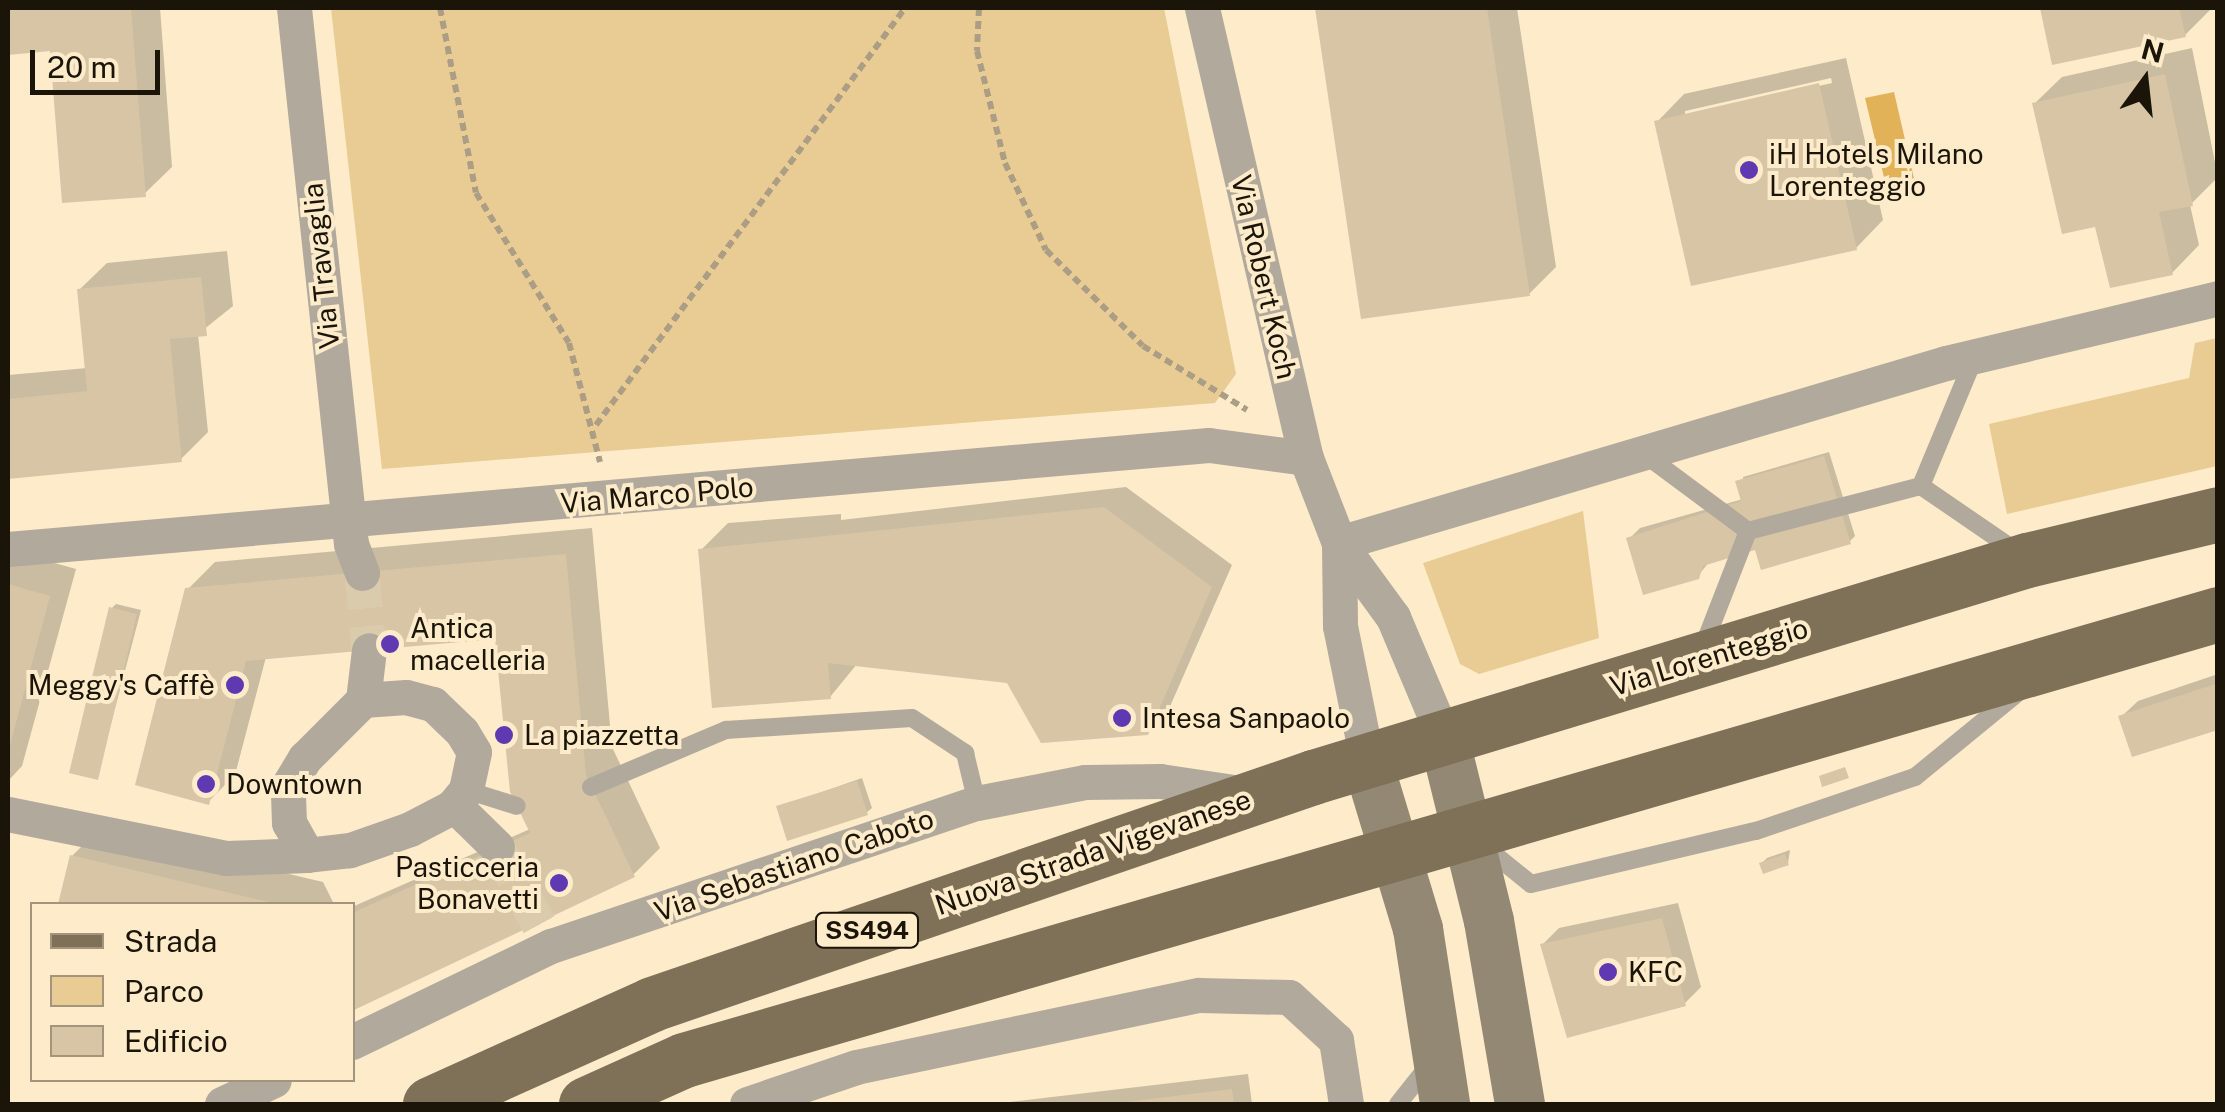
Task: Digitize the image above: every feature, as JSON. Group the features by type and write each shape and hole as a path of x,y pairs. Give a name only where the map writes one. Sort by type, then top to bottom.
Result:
{"main road":[{"name":"Via Lorenteggio","path":"1367,760 2027,560 2218,514"},
{"path":"1468,833 2218,614"},
{"name":"Nuova Strada Vigevanese","path":"430,1104 652,1004 1367,760"},
{"name":"SS494","path":"586,1104 684,1060 1468,833"}],"street":[{"name":"Via Travaglia","path":"294,8 349,524 362,573"},
{"name":"Via Robert Koch","path":"1202,8 1306,458 1339,543 1393,617 1444,738"},
{"path":"1339,543 1975,356 2218,298"},
{"name":"Via Marco Polo","path":"8,548 349,524 1208,445 1306,458"},
{"name":"Via Robert Koch","path":"1339,543 1340,626 1367,760"},
{"path":"307,855 289,823 288,786 305,758 364,700 369,650"},
{"path":"8,814 226,858 350,850 460,798 474,752 450,714 406,697 364,700"},
{"path":"1444,738 1468,833 1520,1104"},
{"path":"1367,760 1397,853 1439,1053 1445,1104"},
{"name":"Via Sebastiano Caboto","path":"355,1040 545,935 978,803 1085,782 1160,781 1258,796"},
{"path":"460,798 497,847"},
{"path":"747,1104 856,1068 1198,995 1289,997 1336,1040 1346,1104"},
{"path":"222,1104 270,1082"}],"lane":[{"path":"1921,486 1975,356"},
{"path":"1643,453 1748,531"},
{"path":"1748,531 1921,486 2027,560"},
{"path":"1697,661 1748,531"},
{"path":"1468,833 1531,884 1756,832 1916,777 2057,661"},
{"path":"591,786 726,730 912,718 965,753 978,803"},
{"path":"460,798 517,806"},
{"path":"1398,1104 1439,1053"}],"path":[{"path":"440,8 476,193 570,343 595,426 602,499"},
{"path":"595,426 905,8"},
{"path":"978,8 977,51 1006,163 1046,250 1143,346 1235,400 1306,458"}],"green space":[{"path":"331,8 1164,8 1236,374 1215,403 382,469"},
{"path":"2217,338 2217,466 2007,514 1989,424 2189,378 2195,343"},
{"path":"1583,511 1599,638 1479,674 1460,664 1423,563"}],"shaded area":[{"path":"1894,92 1915,183 1887,190 1865,98"}],"building":[{"path":"8,8 131,8 146,197 62,203 50,51 8,55"},
{"path":"1315,8 1487,8 1530,296 1361,319"},
{"path":"2040,8 2179,8 2186,37 2052,65"},
{"path":"2165,74 2193,206 2159,212 2173,275 2110,288 2095,227 2062,234 2032,103"},
{"path":"1819,83 1857,250 1691,286 1654,121"},
{"path":"201,277 207,336 170,339 182,462 8,479 8,399 87,391 77,289"},
{"path":"1824,456 1851,544 1761,570 1755,550 1703,566 1699,579 1643,595 1626,538 1741,501 1735,481"},
{"path":"1104,507 1212,587 1148,735 1041,743 1007,683 828,663 831,699 712,708 698,549"},
{"path":"566,554 586,775 635,877 355,1010 355,912 530,833 510,792 495,639 246,661 209,805 135,785 185,588"},
{"path":"8,584 50,596 9,749 8,749"},
{"path":"109,607 137,614 98,780 69,773"},
{"path":"2218,683 2218,730 2132,757 2118,716"},
{"path":"1845,767 1849,778 1822,787 1819,776"},
{"path":"857,781 868,815 787,841 776,806"},
{"path":"1785,854 1789,865 1763,874 1759,863"},
{"path":"70,855 269,902 58,902"},
{"path":"1662,918 1686,1006 1567,1038 1540,944"},
{"path":"1232,1089 1234,1104 1126,1104 1126,1102"}],"tunnel":[{"path":"362,573 369,650"},
{"path":"497,847 539,924"}],"place":[{"name":"iH Hotels Milano Lorenteggio","path":"1749,170"},
{"name":"Antica macelleria","path":"390,644"},
{"name":"Meggy's Caffè","path":"235,685"},
{"name":"Intesa Sanpaolo","path":"1122,718"},
{"name":"La piazzetta","path":"504,735"},
{"name":"Downtown","path":"206,784"},
{"name":"Pasticceria Bonavetti","path":"559,883"},
{"name":"KFC","path":"1608,972"}]}
